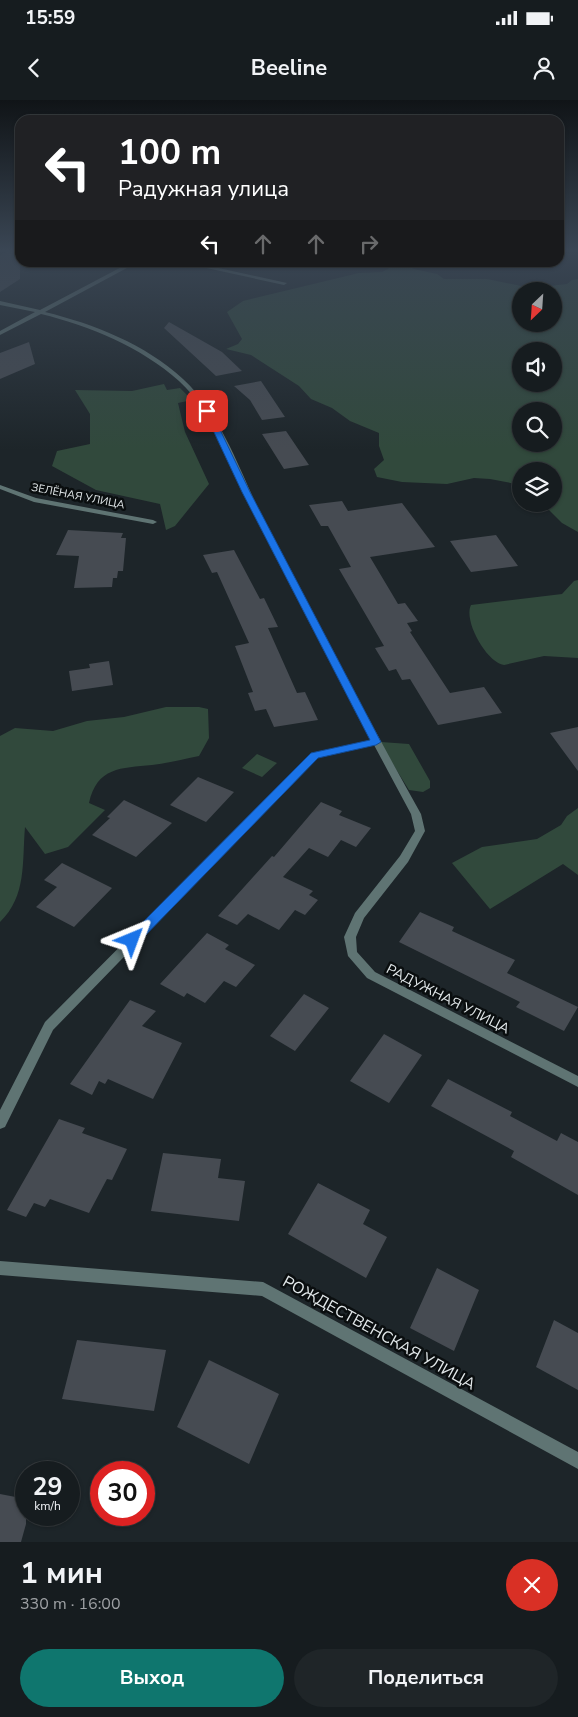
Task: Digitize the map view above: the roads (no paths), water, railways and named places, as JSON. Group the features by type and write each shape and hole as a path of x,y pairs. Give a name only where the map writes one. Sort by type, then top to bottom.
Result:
{"street":[{"path":"0,333 33,316"},
{"name":"РАДУЖНАЯ УЛИЦА","path":"61,316 86,324 119,338 156,361 182,381 207,411 246,492 376,742 416,814 420,831 404,859 359,916 350,937 352,954 372,976 578,1082"},
{"name":"ЗЕЛЁНАЯ УЛИЦА","path":"0,487 34,500 153,522"},
{"path":"0,1123 48,1026 314,755 376,742"},
{"name":"РОЖДЕСТВЕНСКАЯ УЛИЦА","path":"0,1268 263,1289 578,1461"}]}
